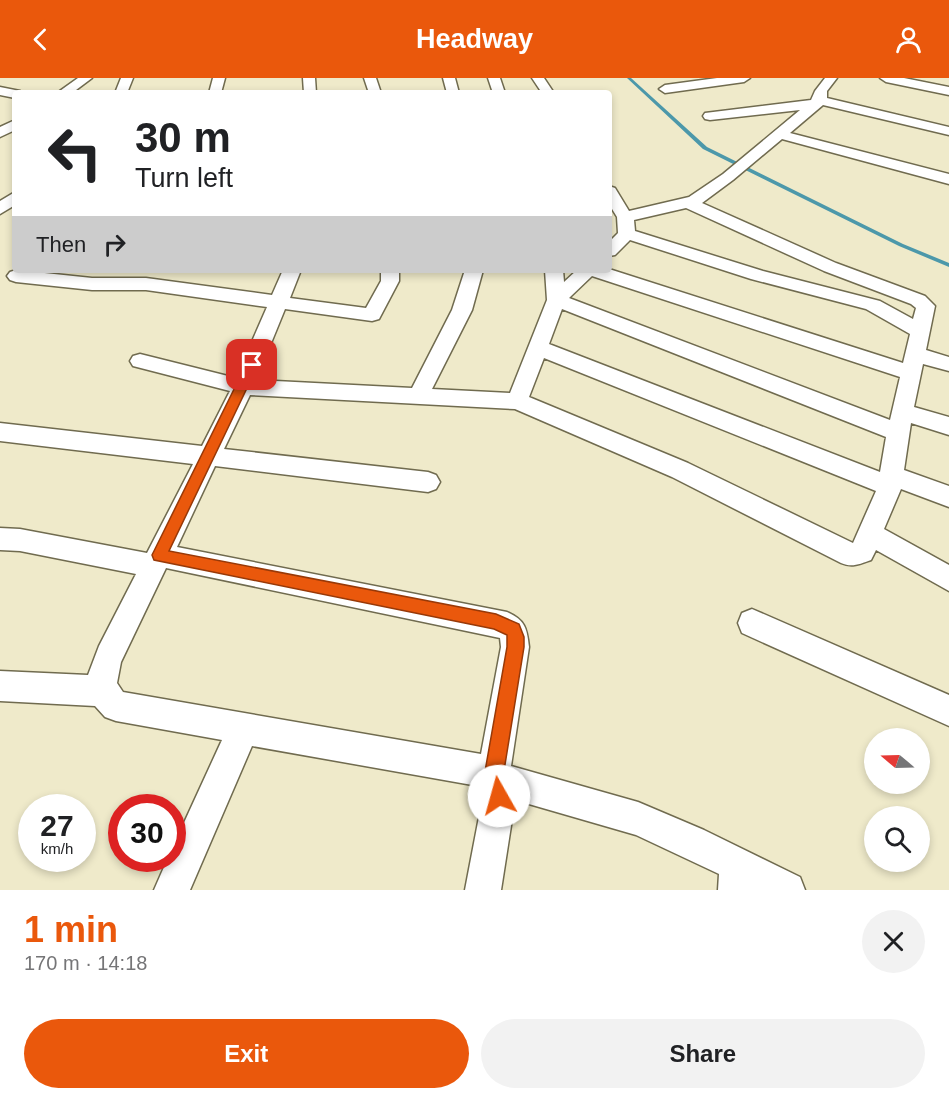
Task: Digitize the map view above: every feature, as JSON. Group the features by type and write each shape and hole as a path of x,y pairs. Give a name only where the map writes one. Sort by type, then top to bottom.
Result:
{"street":[{"path":"68,90 86,78"},
{"path":"665,89 744,78"},
{"path":"612,247 626,226 694,201 728,177 817,102 821,91 831,78"},
{"path":"886,78 949,91"},
{"path":"710,116 817,102 949,131"},
{"path":"779,134 949,179"},
{"path":"612,197 626,226 757,275 873,305 920,331"},
{"path":"140,361 243,387 517,401 680,470 841,552 855,555 862,552 891,480 912,363 926,308 918,300 830,267 687,202"},
{"path":"291,273 243,387 109,656 101,681 102,691 107,700 116,706 473,768 493,777 638,819 737,877 787,890"},
{"path":"16,276 92,284 146,284 372,315 390,281 390,273"},
{"path":"418,396 462,310 473,273"},
{"path":"517,401 556,300 554,273"},
{"path":"556,300 587,273"},
{"path":"600,273 912,363 949,364"},
{"path":"556,300 900,422 949,426"},
{"path":"538,348 891,480 949,498"},
{"path":"0,432 429,482"},
{"path":"870,534 949,579"},
{"path":"0,539 157,560 507,626 513,630 516,637 515,647 493,777 499,796 483,890"},
{"path":"752,623 949,711"},
{"path":"3,692 102,691"},
{"path":"172,890 244,728"}],"waterway":[{"path":"629,78 705,148 901,245 949,265"}],"route":[{"path":"252,365 159,555 496,622 513,630 516,637 515,647 493,777 499,796"}]}
